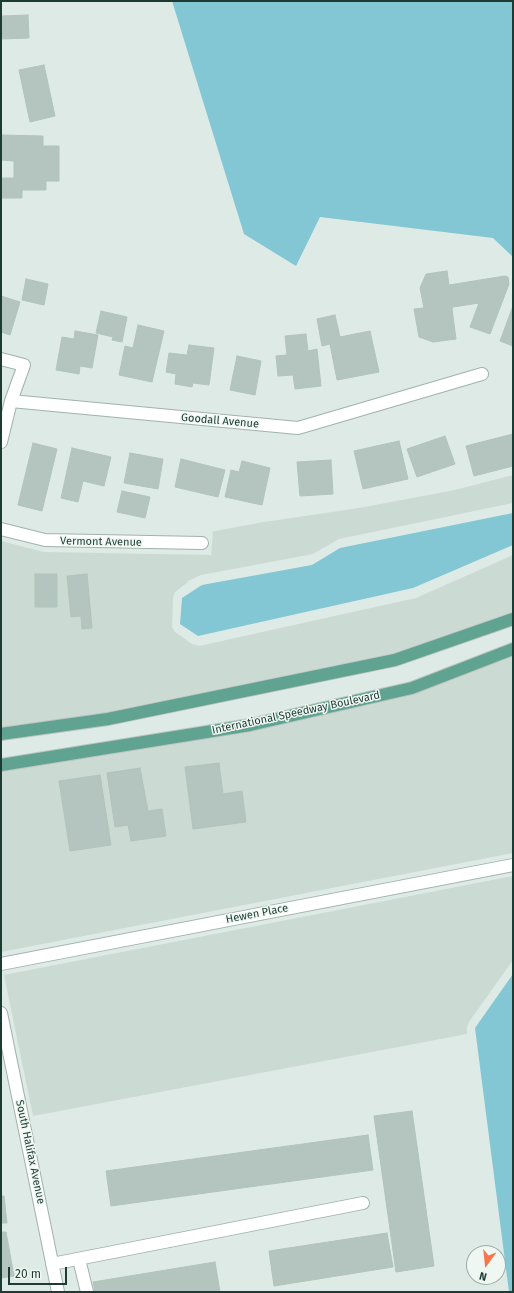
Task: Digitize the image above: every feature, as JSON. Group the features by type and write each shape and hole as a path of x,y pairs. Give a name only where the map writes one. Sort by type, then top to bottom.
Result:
{"main road":[{"path":"1,734 108,719 395,660 513,619"},
{"name":"International Speedway Boulevard","path":"1,764 250,726 412,688 513,649"}],"street":[{"path":"1,359 24,365 11,401 1,442"},
{"name":"Goodall Avenue","path":"11,401 298,428 482,374"},
{"name":"Vermont Avenue","path":"1,529 45,540 202,543"},
{"name":"Hewen Place","path":"1,964 513,865"},
{"name":"South Halifax Avenue","path":"1,1013 58,1292"},
{"path":"52,1264 363,1203"},
{"path":"79,1259 87,1292"}],"shaded area":[{"path":"513,475 513,503 339,539 313,554 201,575 188,581 175,592 173,598 172,627 175,632 192,644 199,646 416,598 513,555 513,619 347,676 254,696 1,736 1,541 44,552 211,555 213,532 210,532 264,522 359,508 455,490"},
{"path":"513,645 513,853 1,952 1,759 256,718 350,698 416,680"},
{"path":"513,876 513,960 469,1022 467,1034 33,1116 4,975"}],"water":[{"path":"172,1 513,1 513,257 493,238 320,217 296,266 244,234"},
{"path":"513,513 513,545 413,588 198,636 180,624 182,598 202,585 312,565 340,548"},
{"path":"513,974 513,1292 509,1292 506,1269 506,1245 503,1245 475,1028"}],"building":[{"path":"28,15 29,38 1,39 1,16"},
{"path":"44,65 55,116 30,122 19,70"},
{"path":"1,135 43,136 43,146 59,146 59,181 46,181 46,190 22,190 22,198 1,198 1,178 14,178 14,161 1,160"},
{"path":"447,271 449,285 505,276 508,277 509,284 490,334 470,327 479,303 453,307 456,339 433,342 419,337 414,309 424,308 420,288 426,274"},
{"path":"26,279 48,284 44,305 22,300"},
{"path":"1,296 20,302 10,335 1,332"},
{"path":"513,306 513,346 500,341"},
{"path":"101,311 127,317 122,342 112,340 113,337 96,333"},
{"path":"335,315 340,337 370,331 379,372 337,380 330,344 322,346 317,319"},
{"path":"138,325 164,331 152,382 119,375 125,346 133,348"},
{"path":"75,331 98,335 92,368 80,366 79,374 56,370 62,337 74,339"},
{"path":"306,334 308,351 317,349 321,386 295,389 293,375 278,376 276,356 287,355 285,336"},
{"path":"189,345 214,348 209,385 193,383 192,387 175,384 176,374 166,372 169,353 187,355"},
{"path":"237,356 261,361 255,395 230,390"},
{"path":"513,434 513,466 474,476 466,446"},
{"path":"445,436 455,464 417,477 407,449"},
{"path":"399,441 408,479 363,489 354,451"},
{"path":"33,443 57,449 42,511 18,505"},
{"path":"72,448 111,457 104,486 83,481 78,502 61,498"},
{"path":"130,453 163,459 158,489 124,483"},
{"path":"181,459 225,470 218,497 175,487"},
{"path":"331,460 333,494 300,496 297,462"},
{"path":"242,461 270,468 262,505 225,497 231,470 239,472"},
{"path":"122,491 150,497 145,518 117,512"},
{"path":"35,574 57,574 57,607 35,607"},
{"path":"87,574 92,628 82,629 81,616 71,617 67,576"},
{"path":"219,763 223,794 242,791 246,822 193,829 185,767"},
{"path":"140,768 148,811 162,809 166,836 131,841 128,825 115,827 107,773"},
{"path":"100,775 111,845 70,851 59,781"},
{"path":"412,1111 434,1266 396,1272 374,1116"},
{"path":"368,1135 373,1170 111,1206 106,1171"},
{"path":"1,1196 4,1196 7,1223 1,1223"},
{"path":"1,1232 6,1232 14,1276 1,1278"},
{"path":"387,1233 393,1267 274,1286 269,1251"},
{"path":"215,1262 220,1292 95,1292 93,1282"}]}
